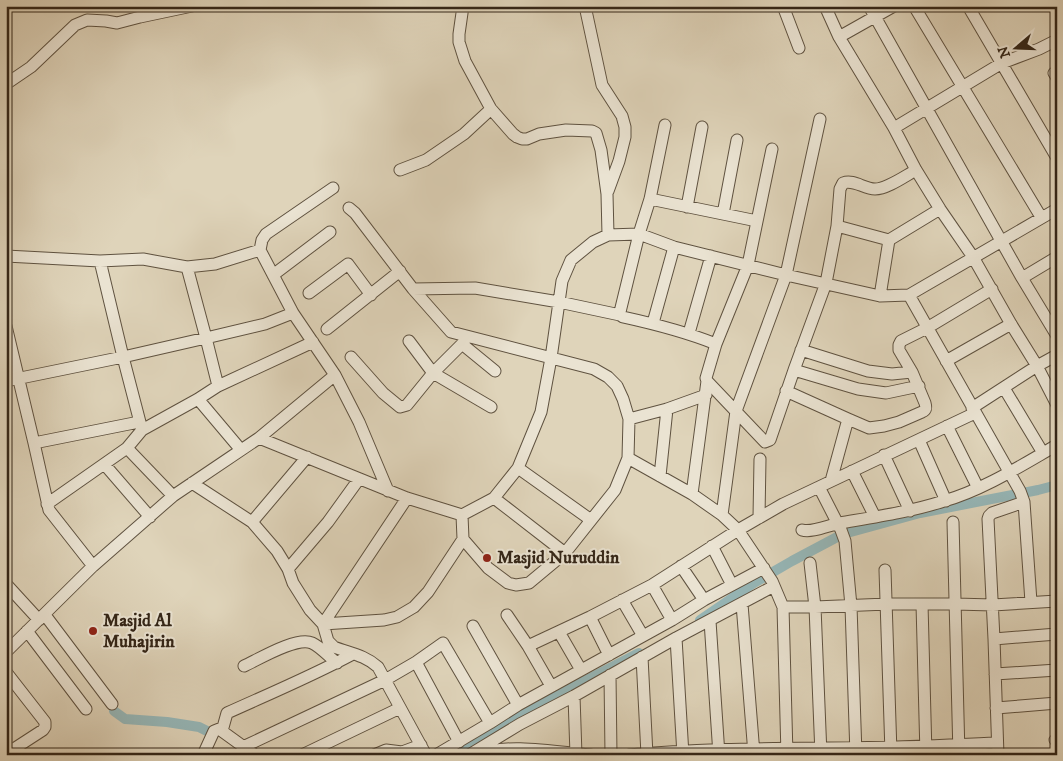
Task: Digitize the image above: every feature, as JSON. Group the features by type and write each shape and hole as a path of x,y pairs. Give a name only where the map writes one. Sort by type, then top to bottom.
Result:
{"street":[{"path":"6,82 32,67 75,25 87,20 106,21 117,24 192,6"},
{"path":"463,6 460,23 460,42 465,61 491,109 513,134 522,139 566,130 594,132 597,135 607,194 608,235"},
{"path":"585,6 602,85 622,116 625,128 625,137 619,162 607,194"},
{"path":"783,6 799,48"},
{"path":"825,6 838,37 894,128 916,170 973,257 1037,366 1057,405"},
{"path":"869,6 1022,278 1057,336"},
{"path":"838,37 894,6"},
{"path":"914,6 1041,218"},
{"path":"968,6 1057,158"},
{"path":"894,128 1002,63 1057,40"},
{"path":"400,170 426,160 464,134 491,109"},
{"path":"722,515 736,411 786,275 820,119"},
{"path":"620,315 639,234 650,199 665,126"},
{"path":"687,207 702,127"},
{"path":"723,214 737,140"},
{"path":"692,494 706,395 706,376 716,344 748,265 772,149"},
{"path":"707,382 764,442 770,440 826,284 837,226 840,189 843,182 851,182 874,189 894,182 916,170"},
{"path":"333,188 266,234 262,240 260,250 293,314 335,375 359,422 388,490"},
{"path":"650,199 757,221"},
{"path":"349,208 355,212 413,289 451,332 464,340 495,371"},
{"path":"259,438 407,498 462,515 494,498 518,468 541,412 562,281 571,260 593,242 608,235 639,234 674,246 786,275 880,296 909,295 1057,208"},
{"path":"837,226 889,240 940,209"},
{"path":"273,275 330,232"},
{"path":"880,296 889,240"},
{"path":"654,323 674,246"},
{"path":"6,256 100,261 143,259 187,267 215,264 260,250"},
{"path":"689,334 711,256"},
{"path":"1022,278 1057,257"},
{"path":"47,504 128,448 140,426 100,261"},
{"path":"309,293 348,264 371,294"},
{"path":"187,267 218,386"},
{"path":"327,329 400,271"},
{"path":"413,289 475,288 559,302 654,323 716,344"},
{"path":"786,391 869,428 899,422 925,411 926,407 918,386 899,350 901,341 927,328 992,289"},
{"path":"909,295 1022,497 1031,602"},
{"path":"6,380 123,357 206,338 265,324 293,314"},
{"path":"946,361 1011,324"},
{"path":"6,326 49,510 93,566"},
{"path":"463,538 488,568 508,583 516,585 528,583 565,553 615,490 628,458 629,419 617,386 608,377 594,369 464,340"},
{"path":"351,357 383,393 400,407 407,405 433,373 464,340"},
{"path":"409,341 433,373 490,407"},
{"path":"34,443 140,426 198,399 218,386 313,342"},
{"path":"801,350 868,371 892,374 912,372"},
{"path":"528,646 590,617 652,584 783,504 947,426 1037,366 1057,355"},
{"path":"794,370 858,389 886,393 918,386"},
{"path":"6,652 93,566 173,496 259,438 335,375"},
{"path":"1004,388 1043,453"},
{"path":"629,419 667,409 706,395"},
{"path":"198,399 241,450"},
{"path":"660,476 667,409"},
{"path":"831,481 848,419"},
{"path":"947,426 978,488"},
{"path":"919,440 946,501"},
{"path":"802,530 809,531 910,511 946,501 978,488 1057,445"},
{"path":"128,448 173,496"},
{"path":"884,455 910,511"},
{"path":"252,522 307,457"},
{"path":"628,458 692,494 722,515 738,530 769,577 783,607 786,751"},
{"path":"759,518 760,459"},
{"path":"105,465 150,517"},
{"path":"518,468 591,520"},
{"path":"852,471 875,517"},
{"path":"288,569 328,522 359,479"},
{"path":"192,484 252,522 277,551 288,569 293,583 310,610 323,624 326,638 331,645 362,656 371,661 380,670 423,750 402,752 386,750 374,755"},
{"path":"819,487 845,541 851,606 856,751"},
{"path":"629,755 683,752 997,749 993,605 988,517 1022,497"},
{"path":"323,624 407,498"},
{"path":"494,498 565,553"},
{"path":"323,624 384,620 397,617 414,607 428,592 463,538 462,515"},
{"path":"953,522 958,750"},
{"path":"712,546 732,585"},
{"path":"810,562 815,607 821,751"},
{"path":"681,566 704,600"},
{"path":"885,570 891,751"},
{"path":"436,755 551,686 732,585 769,577"},
{"path":"469,755 520,724 742,604 769,577"},
{"path":"6,584 42,617 112,704"},
{"path":"652,584 672,620"},
{"path":"622,600 643,636"},
{"path":"783,607 887,604 993,605 1057,600"},
{"path":"742,604 754,752"},
{"path":"922,604 926,751"},
{"path":"507,616 528,646 551,686"},
{"path":"590,617 609,655"},
{"path":"710,621 719,752"},
{"path":"474,626 518,705"},
{"path":"27,631 86,709"},
{"path":"559,632 581,670"},
{"path":"994,639 1057,634"},
{"path":"676,638 683,752"},
{"path":"244,666 290,644 304,641 314,644 337,663"},
{"path":"243,747 385,680 444,643 490,723"},
{"path":"222,731 227,713 353,654"},
{"path":"642,657 647,754"},
{"path":"416,662 459,742"},
{"path":"995,674 1057,670"},
{"path":"6,672 45,722 45,727 6,754"},
{"path":"610,675 612,755"},
{"path":"574,696 576,754"},
{"path":"996,708 1057,703"},
{"path":"302,755 400,708"},
{"path":"203,755 214,731 219,729 254,755"},
{"path":"479,755 488,752 542,752 591,755"}],"waterway":[{"path":"847,533 920,513 1057,485"},
{"path":"700,620 754,583 841,535"},
{"path":"448,755 639,653"},
{"path":"114,711 125,719 167,722 199,727 211,733"}],"place":[{"name":"Masjid Nuruddin","path":"487,558"},
{"name":"Masjid Al Muhajirin","path":"93,631"}]}
